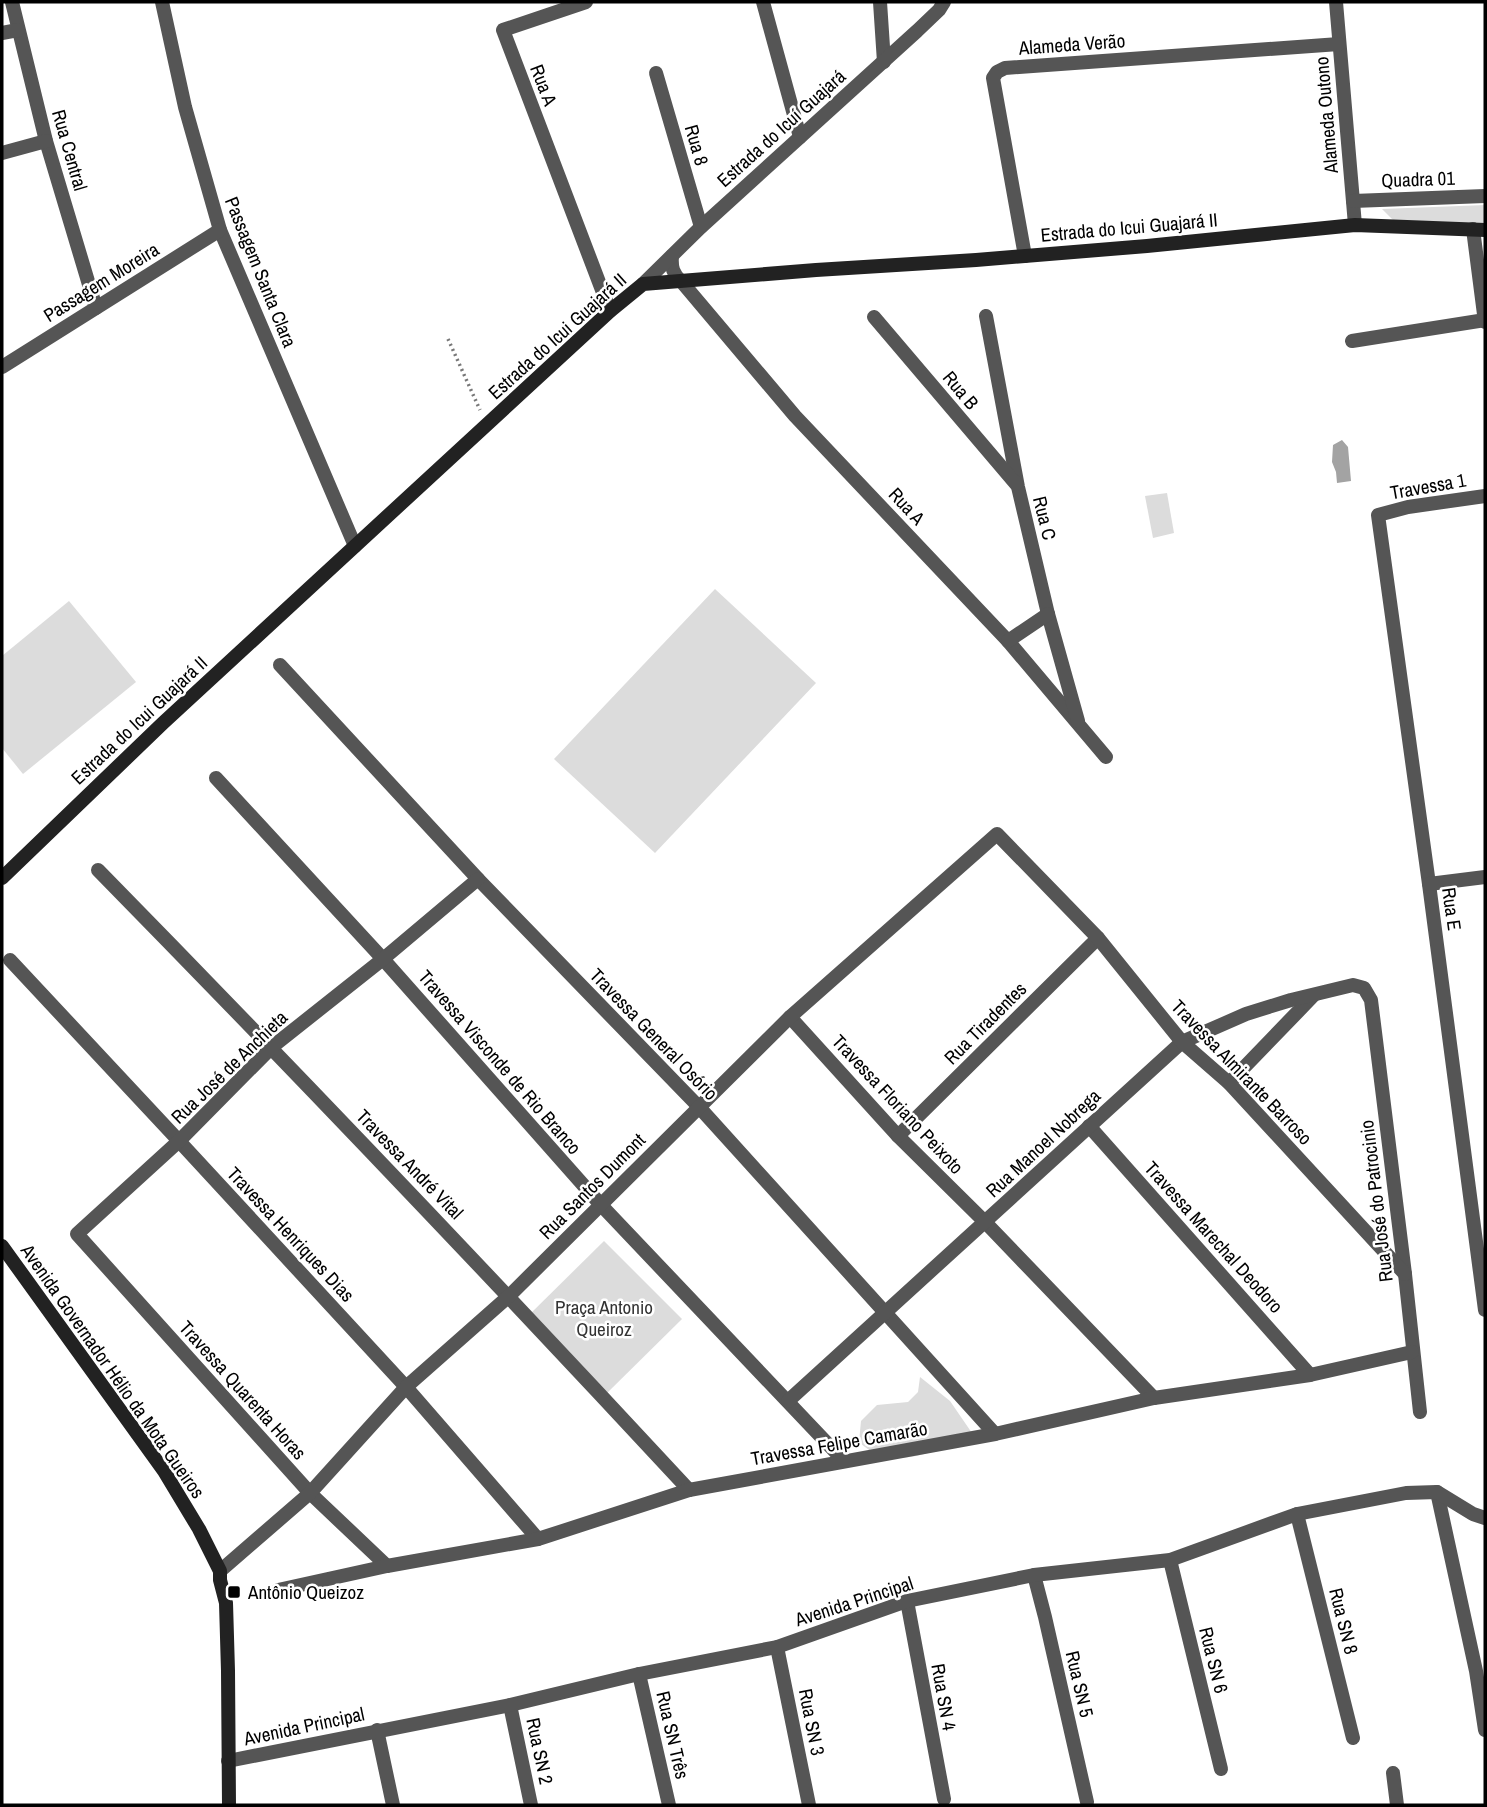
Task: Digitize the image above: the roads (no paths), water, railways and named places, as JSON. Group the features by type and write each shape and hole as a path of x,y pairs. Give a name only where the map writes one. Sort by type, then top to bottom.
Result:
{"main road":[{"name":"Estrada do Icui Guajará II","path":"2,878 163,723 610,311 643,284 1147,246 1355,225 1479,230"},
{"name":"Avenida Governador Hélio da Mota Gueiros","path":"2,1246 164,1471 200,1529 220,1571 226,1603 229,1805"}],"street":[{"name":"Rua Central","path":"12,2 46,141 96,308"},
{"name":"Passagem Santa Clara","path":"162,2 185,107 220,230 355,546"},
{"name":"Rua A","path":"586,2 503,30 610,311"},
{"path":"763,2 800,137"},
{"path":"880,2 884,62"},
{"name":"Estrada do Icuí Guajará","path":"643,284 701,227 884,62 939,10 944,2"},
{"name":"Alameda Outono","path":"1336,2 1355,225"},
{"path":"2,33 18,30"},
{"name":"Alameda Verão","path":"1026,256 993,78 997,72 1005,68 1339,44"},
{"name":"Rua 8","path":"656,73 701,227"},
{"path":"2,153 46,141"},
{"name":"Quadra 01","path":"1353,201 1485,196"},
{"name":"Passagem Moreira","path":"2,367 220,230"},
{"path":"1352,341 1485,321 1479,230"},
{"path":"672,256 672,269 681,281"},
{"name":"Rua A","path":"681,281 795,416 1008,641 1106,757"},
{"name":"Rua C","path":"986,316 1018,487 1048,614 1080,726"},
{"name":"Rua B","path":"874,317 1018,487"},
{"name":"Travessa 1","path":"1377,515 1408,507 1485,496"},
{"name":"Rua E","path":"1377,515 1485,1310"},
{"path":"1008,641 1048,614"},
{"name":"Travessa General Osório","path":"280,664 478,879 699,1107 995,1434"},
{"name":"Travessa Visconde de Rio Branco","path":"216,778 383,959 600,1205 844,1461"},
{"name":"Travessa Almirante Barroso","path":"997,834 1098,938 1182,1042 1229,1083 1405,1274"},
{"name":"Rua Santos Dumont","path":"220,1571 310,1493 406,1387 509,1296 790,1017 997,834"},
{"name":"Travessa André Vital","path":"98,870 272,1047 690,1490"},
{"path":"1429,884 1485,877"},
{"name":"Rua José de Anchieta","path":"76,1234 180,1141 272,1047 478,879"},
{"name":"Rua Tiradentes","path":"898,1136 1098,938"},
{"name":"Travessa Henriques Dias","path":"10,960 406,1387 538,1539"},
{"name":"Rua Manoel Nobrega","path":"788,1401 1182,1042 1247,1014 1353,985 1364,988"},
{"name":"Rua José do Patrocinio","path":"1364,988 1371,1000 1420,1412"},
{"path":"1229,1083 1315,995"},
{"name":"Travessa Floriano Peixoto","path":"790,1017 898,1136 985,1222 1154,1398"},
{"name":"Travessa Marechal Deodoro","path":"1089,1126 1310,1375"},
{"name":"Travessa Quarenta Horas","path":"76,1234 310,1493 387,1566"},
{"name":"Travessa Felipe Camarão","path":"278,1590 387,1566 538,1539 690,1490 995,1434 1154,1398 1310,1375 1412,1352"},
{"path":"1437,1492 1473,1514 1485,1518"},
{"path":"1437,1492 1480,1669 1485,1730"},
{"name":"Avenida Principal","path":"228,1761 777,1647 907,1601 1034,1575 1170,1560 1297,1514 1406,1493 1437,1492"},
{"name":"Rua SN 8","path":"1297,1514 1353,1738"},
{"name":"Rua SN 6","path":"1170,1560 1221,1769"},
{"name":"Rua SN 5","path":"1034,1575 1087,1802"},
{"name":"Rua SN 4","path":"907,1601 944,1799"},
{"name":"Rua SN 3","path":"777,1647 809,1805"},
{"name":"Rua SN Três","path":"639,1674 669,1805"},
{"name":"Rua SN 2","path":"510,1704 531,1805"},
{"path":"377,1730 393,1805"},
{"path":"1393,1773 1397,1805"}],"place":[{"name":"Antônio Queizoz","path":"234,1592"}],"park label":[{"name":"Praça Antonio Queiroz","path":"604,1318"}]}
